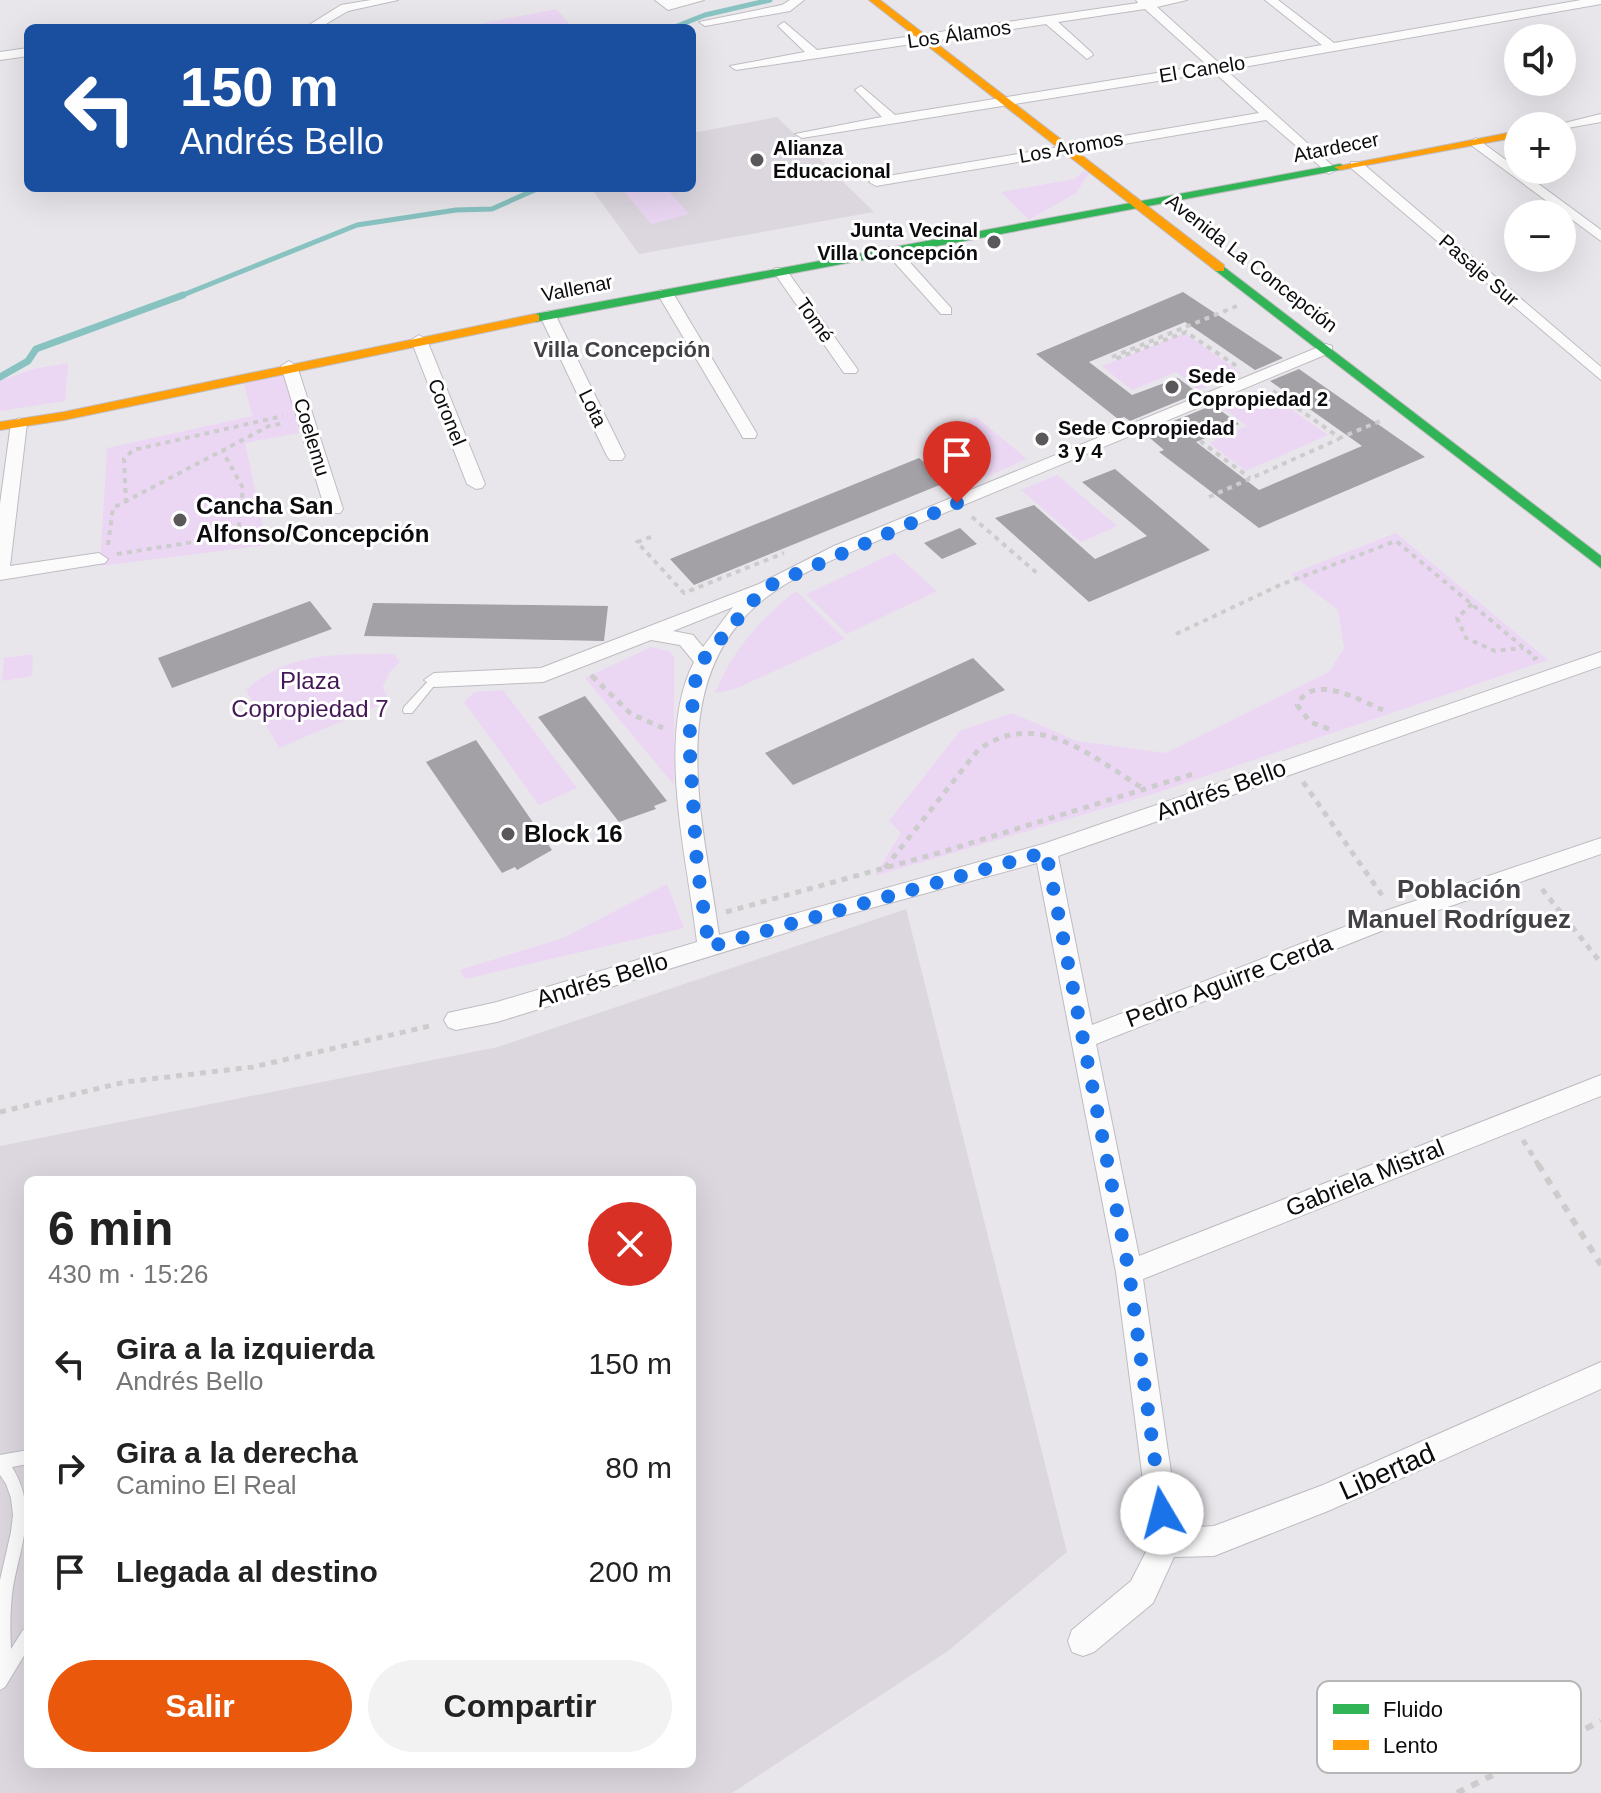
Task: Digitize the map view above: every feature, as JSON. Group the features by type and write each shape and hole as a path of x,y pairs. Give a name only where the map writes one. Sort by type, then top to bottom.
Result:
{"street":[{"path":"317,24 345,8 392,0"},
{"path":"664,3 698,0"},
{"path":"705,22 786,8 798,0"},
{"name":"Avenida La Concepción","path":"874,0 1601,563"},
{"name":"Avenida La Concepción","path":"896,0 1601,540"},
{"name":"Los Álamos","path":"736,66 1050,21 1144,3 1181,0"},
{"path":"1271,0 1333,48"},
{"name":"El Canelo","path":"802,134 1214,68 1601,0"},
{"path":"1144,3 1329,170"},
{"path":"1050,21 1087,55"},
{"path":"784,26 815,55"},
{"path":"0,56 24,53"},
{"path":"861,90 892,119"},
{"name":"Los Aromos","path":"876,182 1086,144 1267,116"},
{"path":"1576,123 1601,118"},
{"name":"Atardecer","path":"1163,202 1504,137"},
{"path":"1476,142 1601,237"},
{"name":"Pasaje Sur","path":"1356,165 1601,375"},
{"name":"Vallenar","path":"9,424 419,340 1139,204 1163,202"},
{"path":"891,250 946,311"},
{"name":"Tomé","path":"780,271 850,370"},
{"path":"665,293 749,434"},
{"name":"Lota","path":"548,316 616,456"},
{"name":"Coronel","path":"419,340 476,484"},
{"path":"434,680 543,675 579,664 1326,349"},
{"name":"Coelemu","path":"289,366 334,509"},
{"path":"9,424 0,574 99,559"},
{"path":"709,947 697,865 689,739 695,682 703,660 764,588"},
{"path":"648,633 686,640 703,660"},
{"name":"Andrés Bello","path":"456,1020 497,1012 709,947 1046,852 1601,659"},
{"name":"Pedro Aguirre Cerda","path":"1085,1038 1396,916 1601,846"},
{"path":"1046,852 1129,1272 1166,1543 1142,1592 1083,1641"},
{"name":"Gabriela Mistral","path":"1129,1272 1601,1085"},
{"name":"Libertad","path":"1166,1543 1214,1541 1328,1497 1601,1375"}],"lane":[{"path":"408,710 434,680"},
{"path":"2,1676 3,1606 22,1505 0,1462 24,1458"},
{"path":"2,1676 24,1641"}],"path":[{"path":"1242,370 1186,332 1115,359 1112,357 1243,304"},
{"path":"1116,353 1122,353"},
{"path":"1267,387 1340,438"},
{"path":"126,503 124,459 133,450 284,415"},
{"path":"1209,497 1391,416"},
{"path":"223,452 243,488 238,535 110,554 107,548 113,508 269,426 286,423 289,433 310,430"},
{"path":"1177,423 1251,478"},
{"path":"968,513 1038,574"},
{"path":"651,537 637,542 684,593 784,553"},
{"path":"1176,634 1280,585 1396,541 1536,658 1521,663"},
{"path":"1472,604 1457,618 1466,638 1495,651 1524,648"},
{"path":"579,664 631,714 689,739"},
{"path":"1329,729 1310,722 1299,711 1301,694 1317,688 1328,689 1383,710"},
{"path":"1370,715 1395,706"},
{"path":"1314,734 1342,725"},
{"path":"885,868 985,742 1008,732 1031,731 1053,737 1145,790"},
{"path":"1291,765 1396,916"},
{"path":"706,918 885,868 1201,772"},
{"path":"1527,870 1601,963"},
{"path":"0,1112 125,1082 253,1067 456,1020"},
{"path":"1511,1120 1601,1265"},
{"path":"1581,1731 1601,1721"},
{"path":"1457,1793 1497,1773"}],"shaded area":[{"name":"Alianza Educacional","path":"777,117 874,212 639,254 594,192 696,192 696,132"},
{"path":"906,909 1067,1552 948,1651 732,1793 0,1793 0,1146 498,1047"}],"green space":[{"path":"556,9 569,24 479,24"},
{"path":"1083,171 1089,173 1076,193 1029,220 1001,192 1075,179"},
{"path":"624,192 670,192 689,214 651,224"},
{"path":"1185,333 1241,373 1199,390 1176,372 1132,390 1102,366"},
{"path":"68,363 65,401 0,411 0,381 33,369"},
{"path":"284,371 299,433 245,443 267,545 100,566 107,448 252,416 243,379"},
{"path":"1261,388 1328,435 1246,471 1209,443 1247,426 1220,406"},
{"path":"976,417 1027,459 976,481 925,438"},
{"path":"1057,475 1117,526 1081,542 1021,490"},
{"path":"1396,533 1548,660 1153,794 875,876 901,833 889,821 960,731 1012,713 1077,741 1166,753 1329,672 1344,648 1338,610 1291,574"},
{"path":"894,553 937,591 847,634 806,594"},
{"path":"796,591 845,639 735,689 715,693 748,637"},
{"path":"651,647 669,651 674,657 674,785 585,678"},
{"path":"33,654 32,676 2,681 4,658"},
{"name":"Plaza Copropiedad 7","path":"394,654 400,662 389,673 383,687 389,701 279,748 246,690 263,677 298,661 334,655"},
{"path":"503,690 577,788 539,805 464,702 474,692"},
{"path":"667,884 684,928 465,979 460,970 563,938"}],"building":[{"path":"1183,292 1283,358 1255,370 1185,322 1089,362 1132,395 1178,378 1198,393 1130,421 1124,417 1118,419 1036,354"},
{"path":"1299,369 1425,457 1259,528 1159,452 1164,450 1144,433 1213,405 1239,424 1196,442 1259,490 1362,446 1270,381"},
{"path":"919,458 947,482 694,585 670,559"},
{"path":"1115,469 1210,550 1089,602 995,518 1034,505 1095,559 1147,536 1082,482"},
{"path":"960,528 977,544 942,559 924,543"},
{"path":"310,601 332,629 172,688 158,658"},
{"path":"373,603 608,606 604,641 364,636"},
{"path":"973,658 1005,690 793,785 765,753"},
{"path":"585,696 667,801 654,806 656,809 619,822 538,717"},
{"path":"476,740 552,850 517,870 515,867 502,873 426,762"}],"waterway":[{"path":"682,24 705,15 770,0"},
{"path":"183,295 357,225 456,210 492,209 530,192"},
{"path":"0,377 28,361 36,349 183,295"},
{"path":"178,297 183,295"}],"traffic: fast":[{"path":"535,318 1340,167"},
{"path":"1220,268 1601,563"}],"traffic: slow":[{"path":"874,0 1220,268"},
{"path":"1340,167 1504,137"},
{"path":"0,426 64,416 535,318"}],"place":[{"name":"Alianza Educacional","path":"757,160"},
{"name":"Junta Vecinal Villa Concepción","path":"994,242"},
{"name":"Sede Copropiedad 2","path":"1172,387"},
{"name":"Sede Copropiedad 3 y 4","path":"1042,439"},
{"name":"Cancha San Alfonso/Concepción","path":"180,520"},
{"name":"Block 16","path":"508,834"}],"district":[{"name":"Villa Concepción","path":"622,349"},
{"name":"Población Manuel Rodríguez","path":"1459,904"}],"route":[{"path":"957,503 764,588 703,660 695,682 689,739 697,865 709,947 834,909 1046,852 1129,1272 1162,1513"}]}
